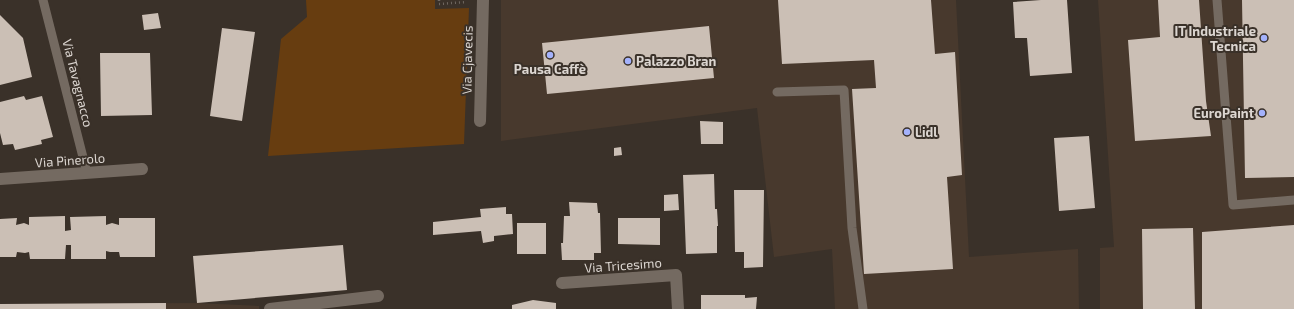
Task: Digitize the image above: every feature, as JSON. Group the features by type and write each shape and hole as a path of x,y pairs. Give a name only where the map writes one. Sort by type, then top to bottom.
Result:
{"street":[{"name":"Via Cjavecis","path":"480,121 483,0"},
{"name":"Via Pinerolo","path":"0,179 142,169"},
{"name":"Via Tricesimo","path":"562,283 676,276 678,309"},
{"path":"270,309 378,296"}],"lane":[{"name":"Via Tavagnacco","path":"43,0 87,173"},
{"path":"1217,0 1233,205 1294,200"},
{"path":"777,92 844,90 852,228 863,309"}],"path":[{"path":"439,0 438,4 467,1"}],"shaded area":[{"path":"306,0 435,0 435,9 469,8 464,144 268,156 281,39 307,17"},
{"path":"501,0 956,0 969,257 1078,249 1079,309 835,309 832,249 774,257 757,108 501,141"},
{"path":"1098,0 1294,0 1294,309 1100,309 1100,248 1114,247"},
{"path":"197,303 259,306 259,309 0,309 0,304"}],"building":[{"name":"Lidl","path":"778,0 931,0 935,54 955,52 962,175 947,177 953,269 864,274 852,89 876,88 874,60 782,64"},
{"path":"1067,0 1072,73 1030,76 1027,38 1015,38 1013,2"},
{"path":"1158,0 1199,0 1206,101 1211,136 1135,141 1128,40 1160,37"},
{"path":"1242,0 1294,0 1294,177 1245,178"},
{"path":"158,13 161,28 144,30 142,15"},
{"path":"0,15 23,38 32,77 0,85"},
{"name":"Palazzo Bran","path":"709,26 714,78 547,94 542,43"},
{"path":"222,28 255,32 242,121 210,116"},
{"path":"100,53 150,53 152,115 101,116"},
{"path":"24,96 26,100 42,96 53,137 41,140 42,144 15,150 13,144 3,145 0,133 0,102"},
{"path":"700,121 723,122 723,144 701,144"},
{"path":"1089,136 1095,208 1059,211 1054,138"},
{"path":"621,147 622,155 614,156 614,148"},
{"path":"714,174 715,209 717,209 718,226 717,253 686,254 683,175"},
{"path":"734,190 764,190 763,267 744,268 744,252 735,252"},
{"path":"678,194 679,210 664,211 664,195"},
{"path":"569,202 597,203 598,213 600,213 601,253 594,253 594,260 562,260 561,243 563,243 564,216 570,216"},
{"path":"506,207 506,214 512,214 513,234 494,236 494,241 483,243 481,231 433,235 433,222 481,217 480,209"},
{"path":"65,216 65,231 71,230 70,217 106,216 106,225 112,223 119,225 119,218 155,218 155,257 120,257 119,252 106,251 106,259 71,259 71,245 66,245 65,259 30,259 29,252 17,252 16,257 0,257 0,219 17,218 16,225 24,223 29,225 29,217"},
{"path":"618,218 660,218 660,245 618,244"},
{"path":"517,223 546,223 546,254 517,254"},
{"path":"1294,225 1294,309 1202,309 1202,232"},
{"path":"1193,228 1195,309 1143,309 1142,229"},
{"path":"343,245 347,290 197,303 193,256"},
{"path":"701,295 745,295 745,298 757,297 756,309 701,309"},
{"path":"533,300 556,303 556,309 512,309 512,305"},
{"path":"166,303 166,309 0,309 0,304"}],"place":[{"name":"IT Industriale Tecnica","path":"1264,38"},
{"name":"Pausa Caffè","path":"550,55"},
{"name":"Palazzo Bran","path":"628,61"},
{"name":"EuroPaint","path":"1262,113"},
{"name":"Lidl","path":"907,132"}]}
